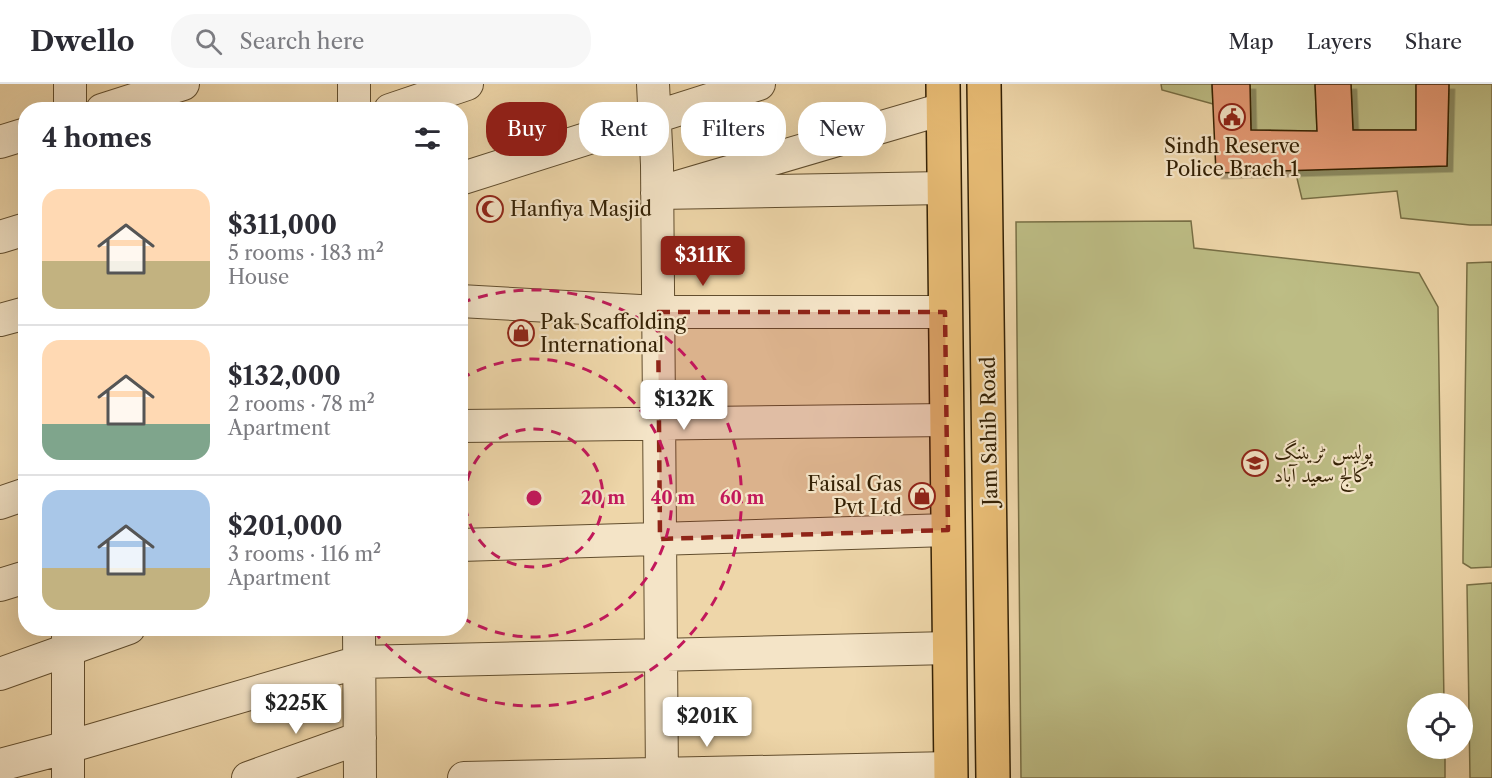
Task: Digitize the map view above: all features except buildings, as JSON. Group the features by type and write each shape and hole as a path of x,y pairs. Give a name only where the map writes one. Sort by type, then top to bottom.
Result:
{"main road":[{"name":"Jam Sahib Road","path":"984,84 993,778"},
{"path":"943,96 951,773"}],"street":[{"path":"70,84 70,102"},
{"path":"127,102 183,84"},
{"path":"354,84 354,102"},
{"path":"414,102 467,84"},
{"path":"653,84 654,102"},
{"path":"669,113 759,84"},
{"path":"657,193 943,96"},
{"path":"0,141 18,136"},
{"path":"468,176 579,141"},
{"path":"656,156 662,776"},
{"path":"657,193 944,188"},
{"path":"0,237 18,231"},
{"path":"468,301 658,312 945,312"},
{"path":"0,320 18,315"},
{"path":"468,426 947,420"},
{"path":"0,503 18,497"},
{"path":"468,545 948,530"},
{"path":"0,585 18,579"},
{"path":"0,674 68,639 85,636"},
{"path":"359,636 360,778"},
{"path":"68,639 68,778"},
{"path":"0,765 360,662 949,648"},
{"path":"248,778 360,738"},
{"path":"464,778 951,773"}],"highlighted area":[{"path":"658,312 945,312 948,530 660,539"}],"green space":[{"path":"1161,84 1212,84 1213,104 1162,90"},
{"path":"1250,84 1315,84 1317,131 1251,130"},
{"path":"1351,84 1416,84 1416,130 1353,130"},
{"path":"1449,84 1492,84 1492,225 1401,218 1397,191 1302,199 1295,170 1447,166"},
{"name":"پولیس ٹریننگ کالج سعید آباد","path":"1191,221 1194,248 1419,273 1438,307 1444,693 1407,693 1407,759 1445,759 1445,778 1021,778 1016,222"},
{"path":"1492,262 1492,567 1471,568 1463,563 1467,263"},
{"path":"1492,583 1492,778 1470,778 1470,759 1473,759 1473,693 1469,693 1467,585"}],"place":[{"name":"Sindh Reserve Police Brach 1","path":"1232,117"},
{"name":"Hanfiya Masjid","path":"490,209"},
{"name":"Pak Scaffolding International","path":"521,333"},
{"name":"پولیس ٹریننگ کالج سعید آباد","path":"1255,463"},
{"name":"Faisal Gas Pvt Ltd","path":"922,496"}]}
